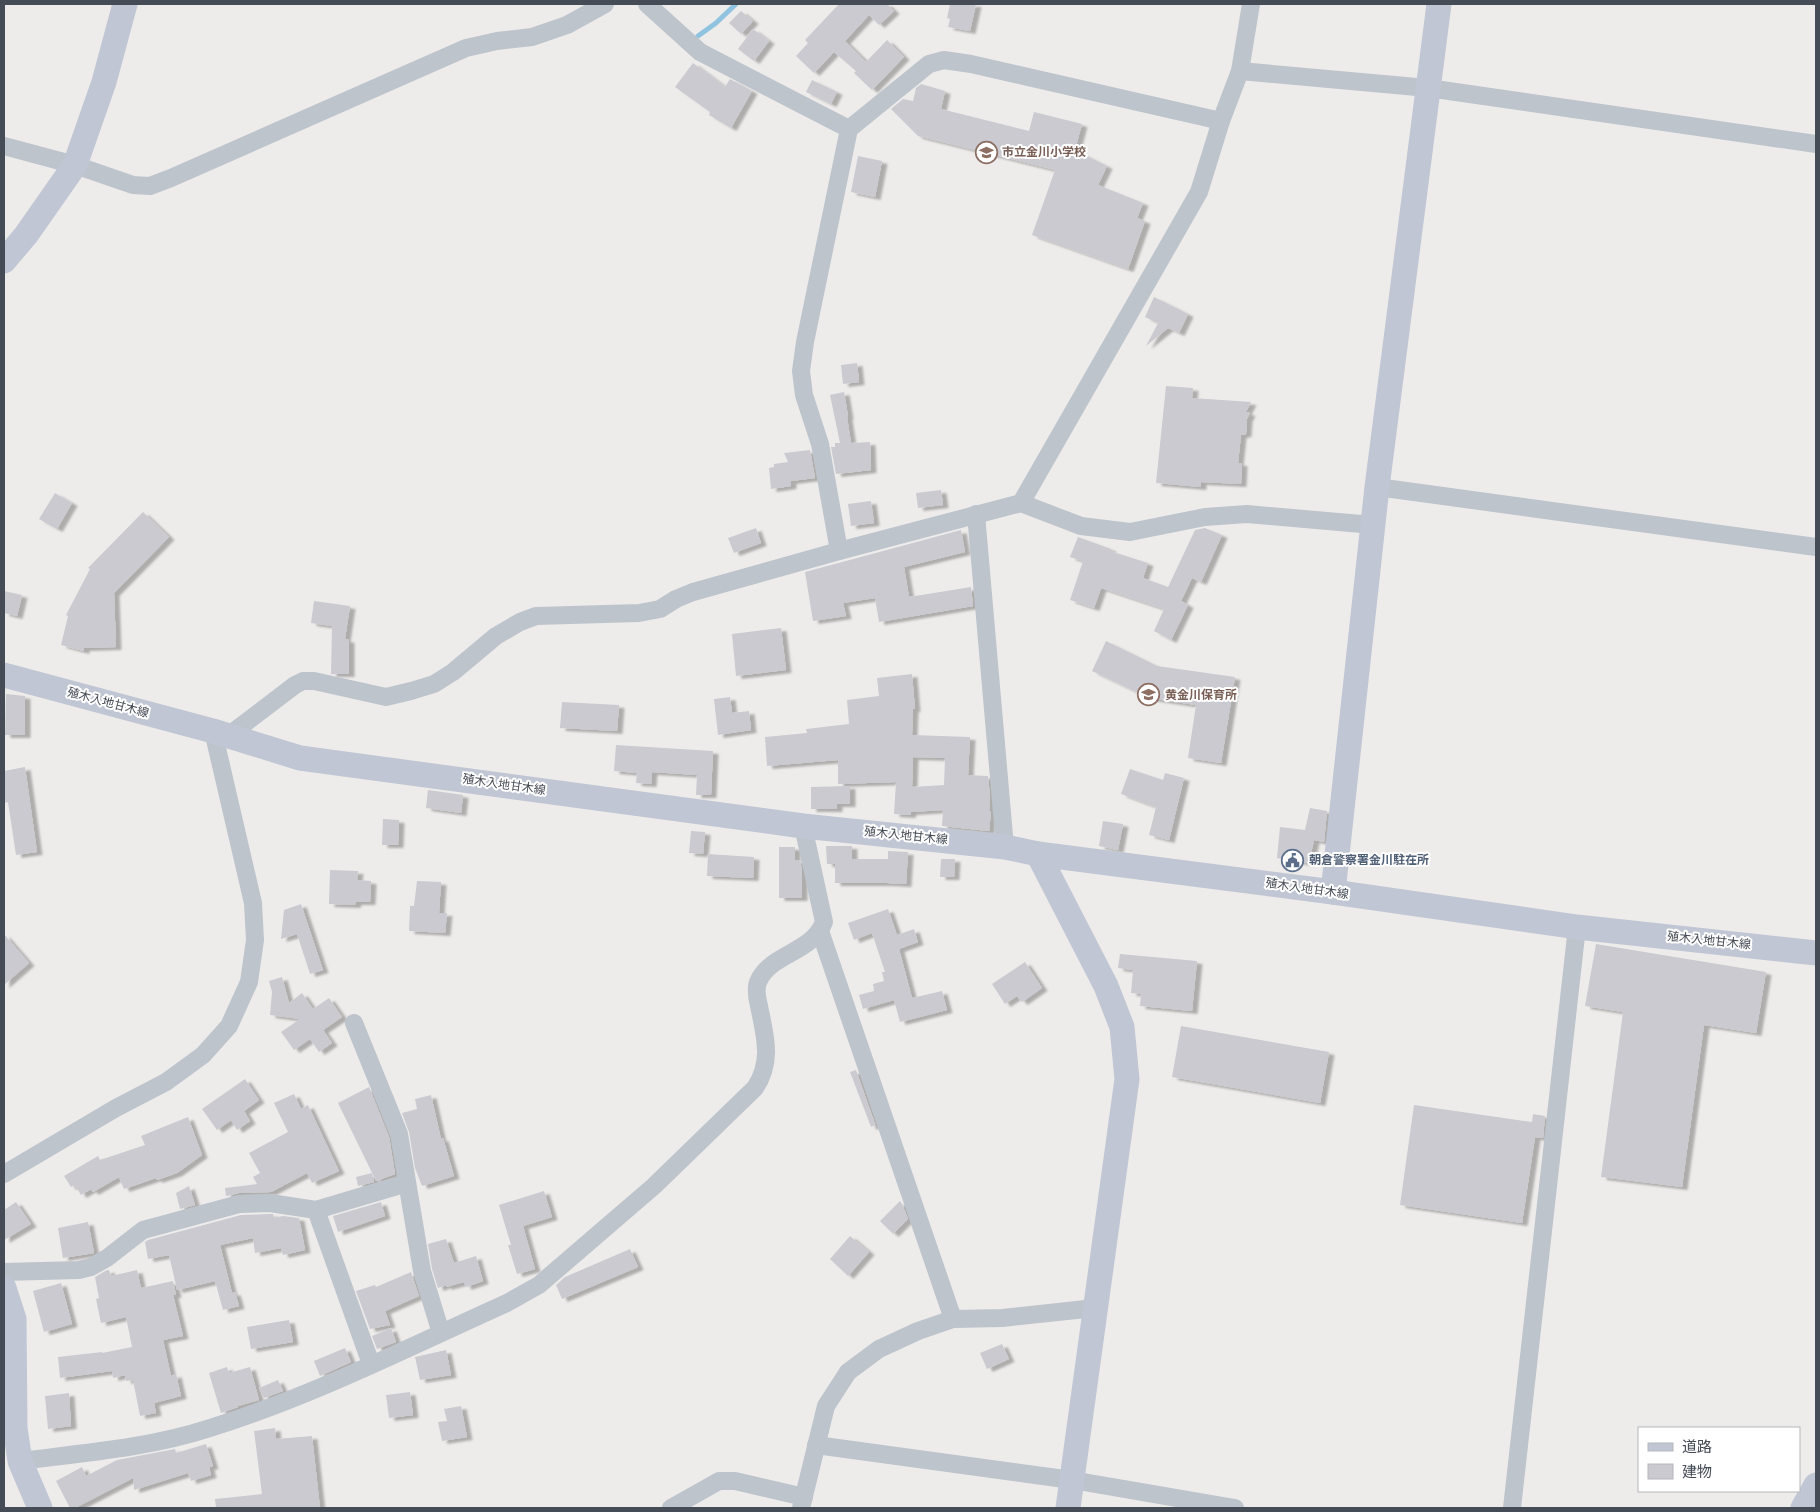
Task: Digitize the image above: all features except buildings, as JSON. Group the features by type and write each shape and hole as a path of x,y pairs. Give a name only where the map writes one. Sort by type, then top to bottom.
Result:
{"street":[{"path":"4,261 26,235 75,165 104,82 125,4"},
{"path":"4,146 75,165 133,185 150,186 466,48 497,40 532,36 567,25 605,4"},
{"path":"647,4 700,52 849,129"},
{"path":"1021,503 1199,192 1221,121 1240,71 1251,4"},
{"path":"1333,892 1377,487 1439,4"},
{"path":"839,551 820,444 804,395 801,371 805,342 849,129 929,64 944,60 971,64 1221,121"},
{"path":"1240,71 1428,88 1816,144"},
{"path":"1377,487 1816,547"},
{"path":"4,1174 116,1108 166,1082 203,1055 229,1026 249,982 255,940 253,903 220,733 303,681 314,681 386,697 412,691 434,684 453,672 496,636 520,622 536,616 640,613 660,609 692,592 1021,503 1081,526 1130,532 1205,517 1247,514 1373,525"},
{"path":"976,514 1005,846"},
{"name":"殖木入地甘木線","path":"4,675 220,733 300,758 803,826 1005,846 1038,854 1333,892 1577,927 1816,953"},
{"path":"20,1461 147,1444 210,1429 298,1397 507,1303 539,1285 654,1186 755,1088 763,1076 767,1056 757,998 758,981 766,968 808,944 820,932 824,922 803,826"},
{"path":"1038,854 1106,986 1122,1028 1127,1079 1068,1508"},
{"path":"1512,1508 1577,927"},
{"path":"820,932 953,1319"},
{"path":"354,1023 399,1134 422,1271 441,1333"},
{"path":"4,1272 79,1270 91,1267 107,1258 143,1230 239,1204 270,1202 316,1210 407,1183"},
{"path":"316,1210 371,1364"},
{"path":"4,1288 14,1319 15,1428 20,1461 40,1508"},
{"path":"671,1508 719,1481 735,1481 802,1503 826,1406 848,1372 879,1350 918,1331 953,1319 1002,1318 1095,1308"},
{"path":"816,1445 1072,1480 1235,1508"},
{"path":"1803,1508 1816,1485"}],"waterway":[{"path":"698,36 716,23 736,4"}],"place":[{"name":"市立金川小学校","path":"986,152"},
{"name":"黄金川保育所","path":"1149,695"},
{"name":"朝倉警察署金川駐在所","path":"1293,860"}]}
